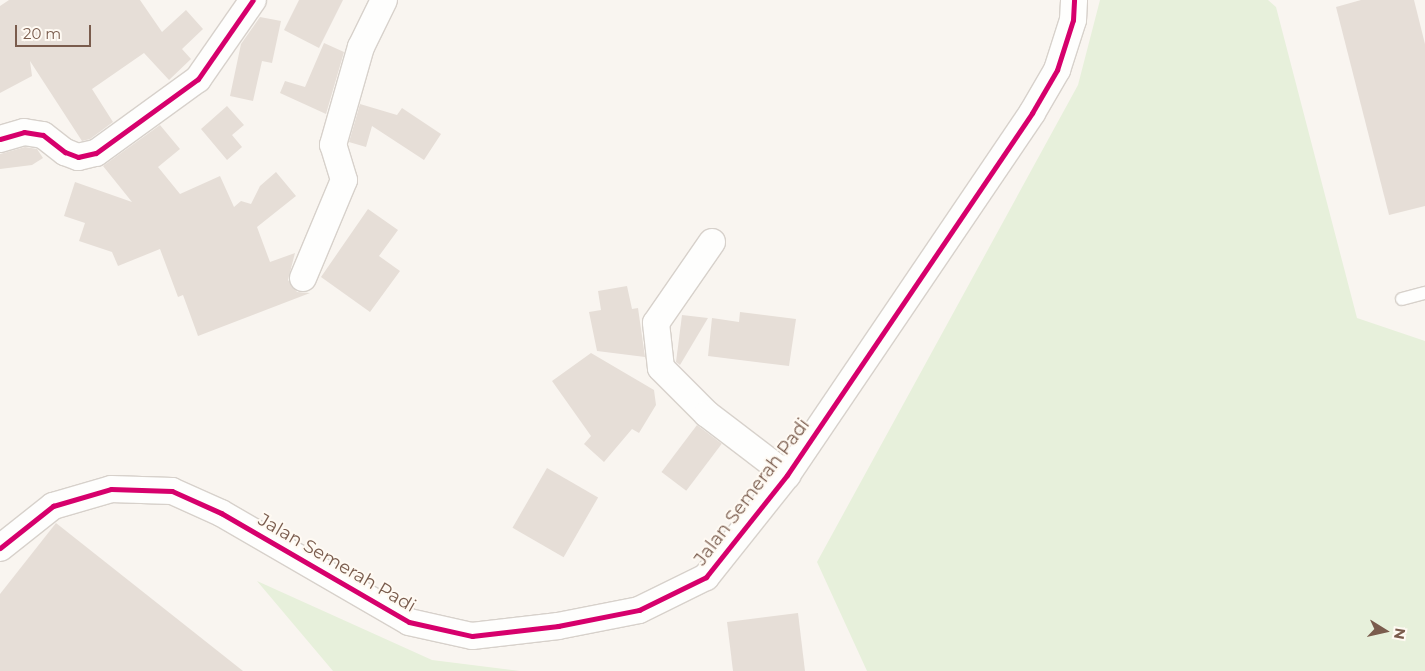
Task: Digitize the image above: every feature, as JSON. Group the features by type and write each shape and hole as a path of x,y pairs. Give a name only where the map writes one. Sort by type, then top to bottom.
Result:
{"street":[{"path":"0,139 24,132 43,135 65,152 78,157 96,153 198,79 253,0"},
{"path":"303,278 344,180 334,145 361,47 384,0"},
{"name":"Jalan Semerah Padi","path":"0,548 53,506 111,488 172,491 221,513 409,622 472,636 558,626 639,610 706,578 787,475 1032,113 1057,70 1074,20 1074,0"},
{"path":"712,242 656,323 661,368 707,414 787,475"}],"lane":[{"path":"1402,299 1425,293"}],"green space":[{"path":"1100,0 1268,0 1276,7 1357,318 1425,341 1425,671 867,671 817,562 1078,85"},
{"path":"257,581 432,660 520,671 333,671"}],"building":[{"path":"9,0 140,0 162,32 186,10 203,29 182,49 191,59 169,80 144,53 92,89 113,122 90,139 82,141 30,61 32,76 0,93 0,6"},
{"path":"299,0 343,0 319,48 284,30"},
{"path":"1361,0 1414,0 1425,44 1425,206 1389,215 1336,7"},
{"path":"260,17 281,21 272,63 262,61 253,101 230,96 241,44"},
{"path":"324,43 344,52 326,114 280,93 285,81 305,87"},
{"path":"360,104 397,115 402,108 441,134 424,160 372,126 366,147 349,142"},
{"path":"227,106 244,125 232,135 242,147 227,160 201,129"},
{"path":"160,125 180,149 158,167 180,194 220,176 234,207 241,201 251,204 260,186 276,172 296,196 257,227 270,262 295,253 288,280 297,292 310,293 198,336 183,295 178,297 160,249 118,266 112,252 79,241 85,223 64,216 75,182 132,202 103,166"},
{"path":"25,147 37,149 43,158 32,165 0,169 0,154"},
{"path":"368,209 398,230 379,256 400,271 370,312 321,277"},
{"path":"627,286 632,309 638,308 645,357 597,351 589,312 601,310 598,291"},
{"path":"740,312 796,319 789,366 708,356 712,318 739,322"},
{"path":"682,315 708,318 680,365 676,362"},
{"path":"591,353 654,390 656,405 639,433 632,429 604,462 584,444 591,436 552,381"},
{"path":"697,425 722,444 686,491 661,472"},
{"path":"547,468 598,498 564,557 512,528"},
{"path":"56,523 243,671 0,671 0,594"},
{"path":"798,613 805,671 733,671 727,622"}],"cycle path":[{"path":"0,139 24,132 43,135 65,152 78,157 96,153 198,79 253,0"},
{"path":"0,548 53,506 111,489 172,491 221,513 409,622 472,636 558,626 639,610 706,577 787,475 1032,113 1057,70 1073,20 1074,0"}]}
